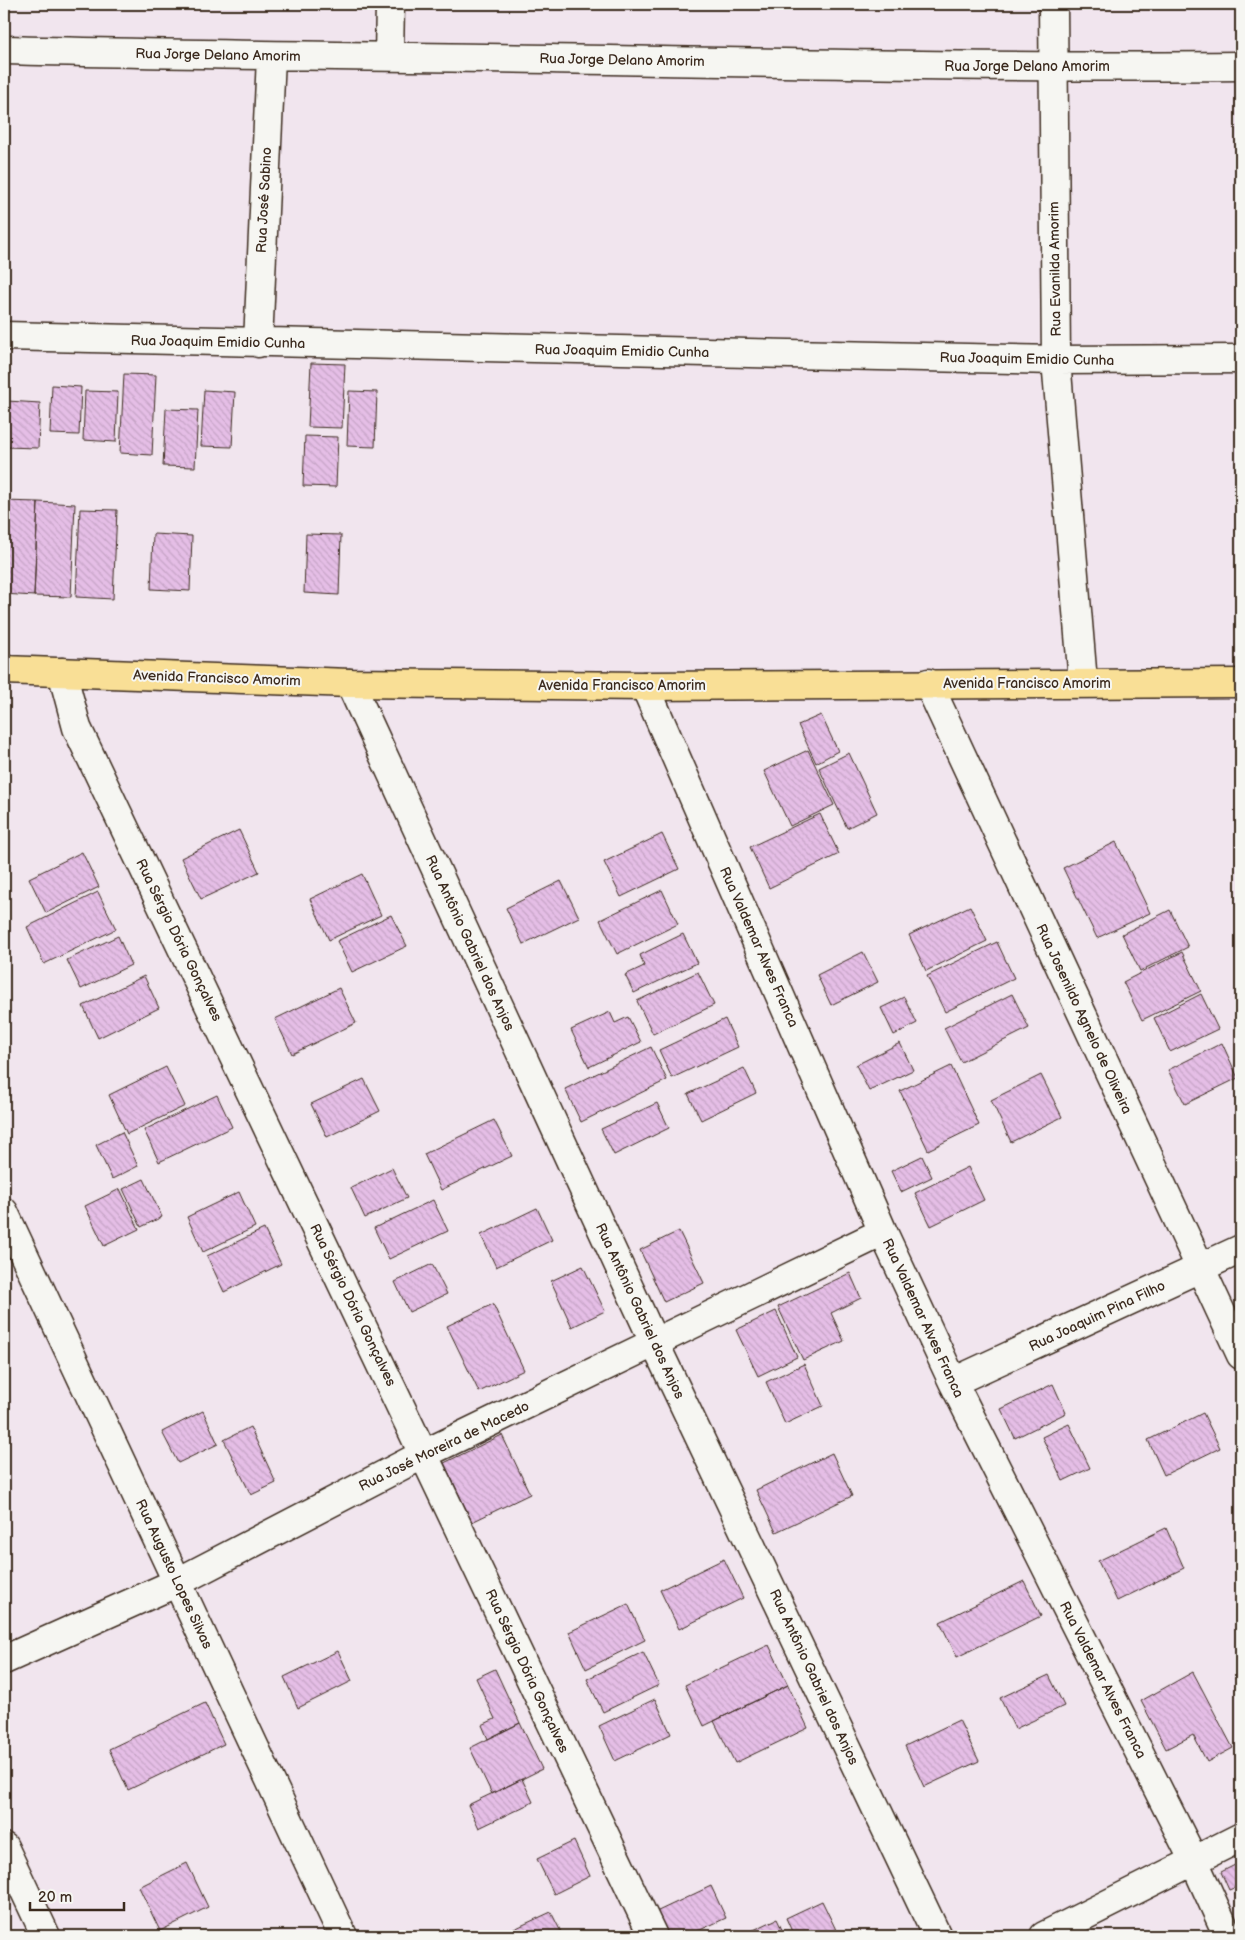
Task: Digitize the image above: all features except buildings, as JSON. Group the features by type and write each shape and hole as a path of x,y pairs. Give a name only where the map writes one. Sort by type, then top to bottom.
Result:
{"main road":[{"name":"Avenida Francisco Amorim","path":"4,670 350,683 645,686 1083,682 1241,683"}],"street":[{"path":"389,56 390,4"},
{"name":"Rua Evanilda Amorim","path":"1053,4 1056,360 1083,682"},
{"name":"Rua Jorge Delano Amorim","path":"4,50 1053,68 1241,66"},
{"name":"Rua José Sabino","path":"258,343 271,56"},
{"name":"Rua Joaquim Emidio Cunha","path":"4,336 1056,360 1241,359"},
{"name":"Rua Sérgio Dória Gonçalves","path":"62,672 78,728 653,1936"},
{"name":"Rua Antônio Gabriel dos Anjos","path":"350,683 655,1344 937,1936"},
{"name":"Rua Josenildo Agnelo de Oliveira","path":"928,683 1241,1355"},
{"name":"Rua Valdemar Alves Franca","path":"645,686 883,1232 953,1382 1194,1861 1228,1936"},
{"name":"Rua Augusto Lopes Silvas","path":"4,1212 343,1936"},
{"name":"Rua José Moreira de Macedo","path":"4,1660 178,1582 424,1454 655,1344 883,1232"},
{"name":"Rua Joaquim Pina Filho","path":"953,1382 1200,1270 1241,1249"},
{"path":"1044,1936 1241,1837"},
{"path":"4,1847 46,1936"}]}
